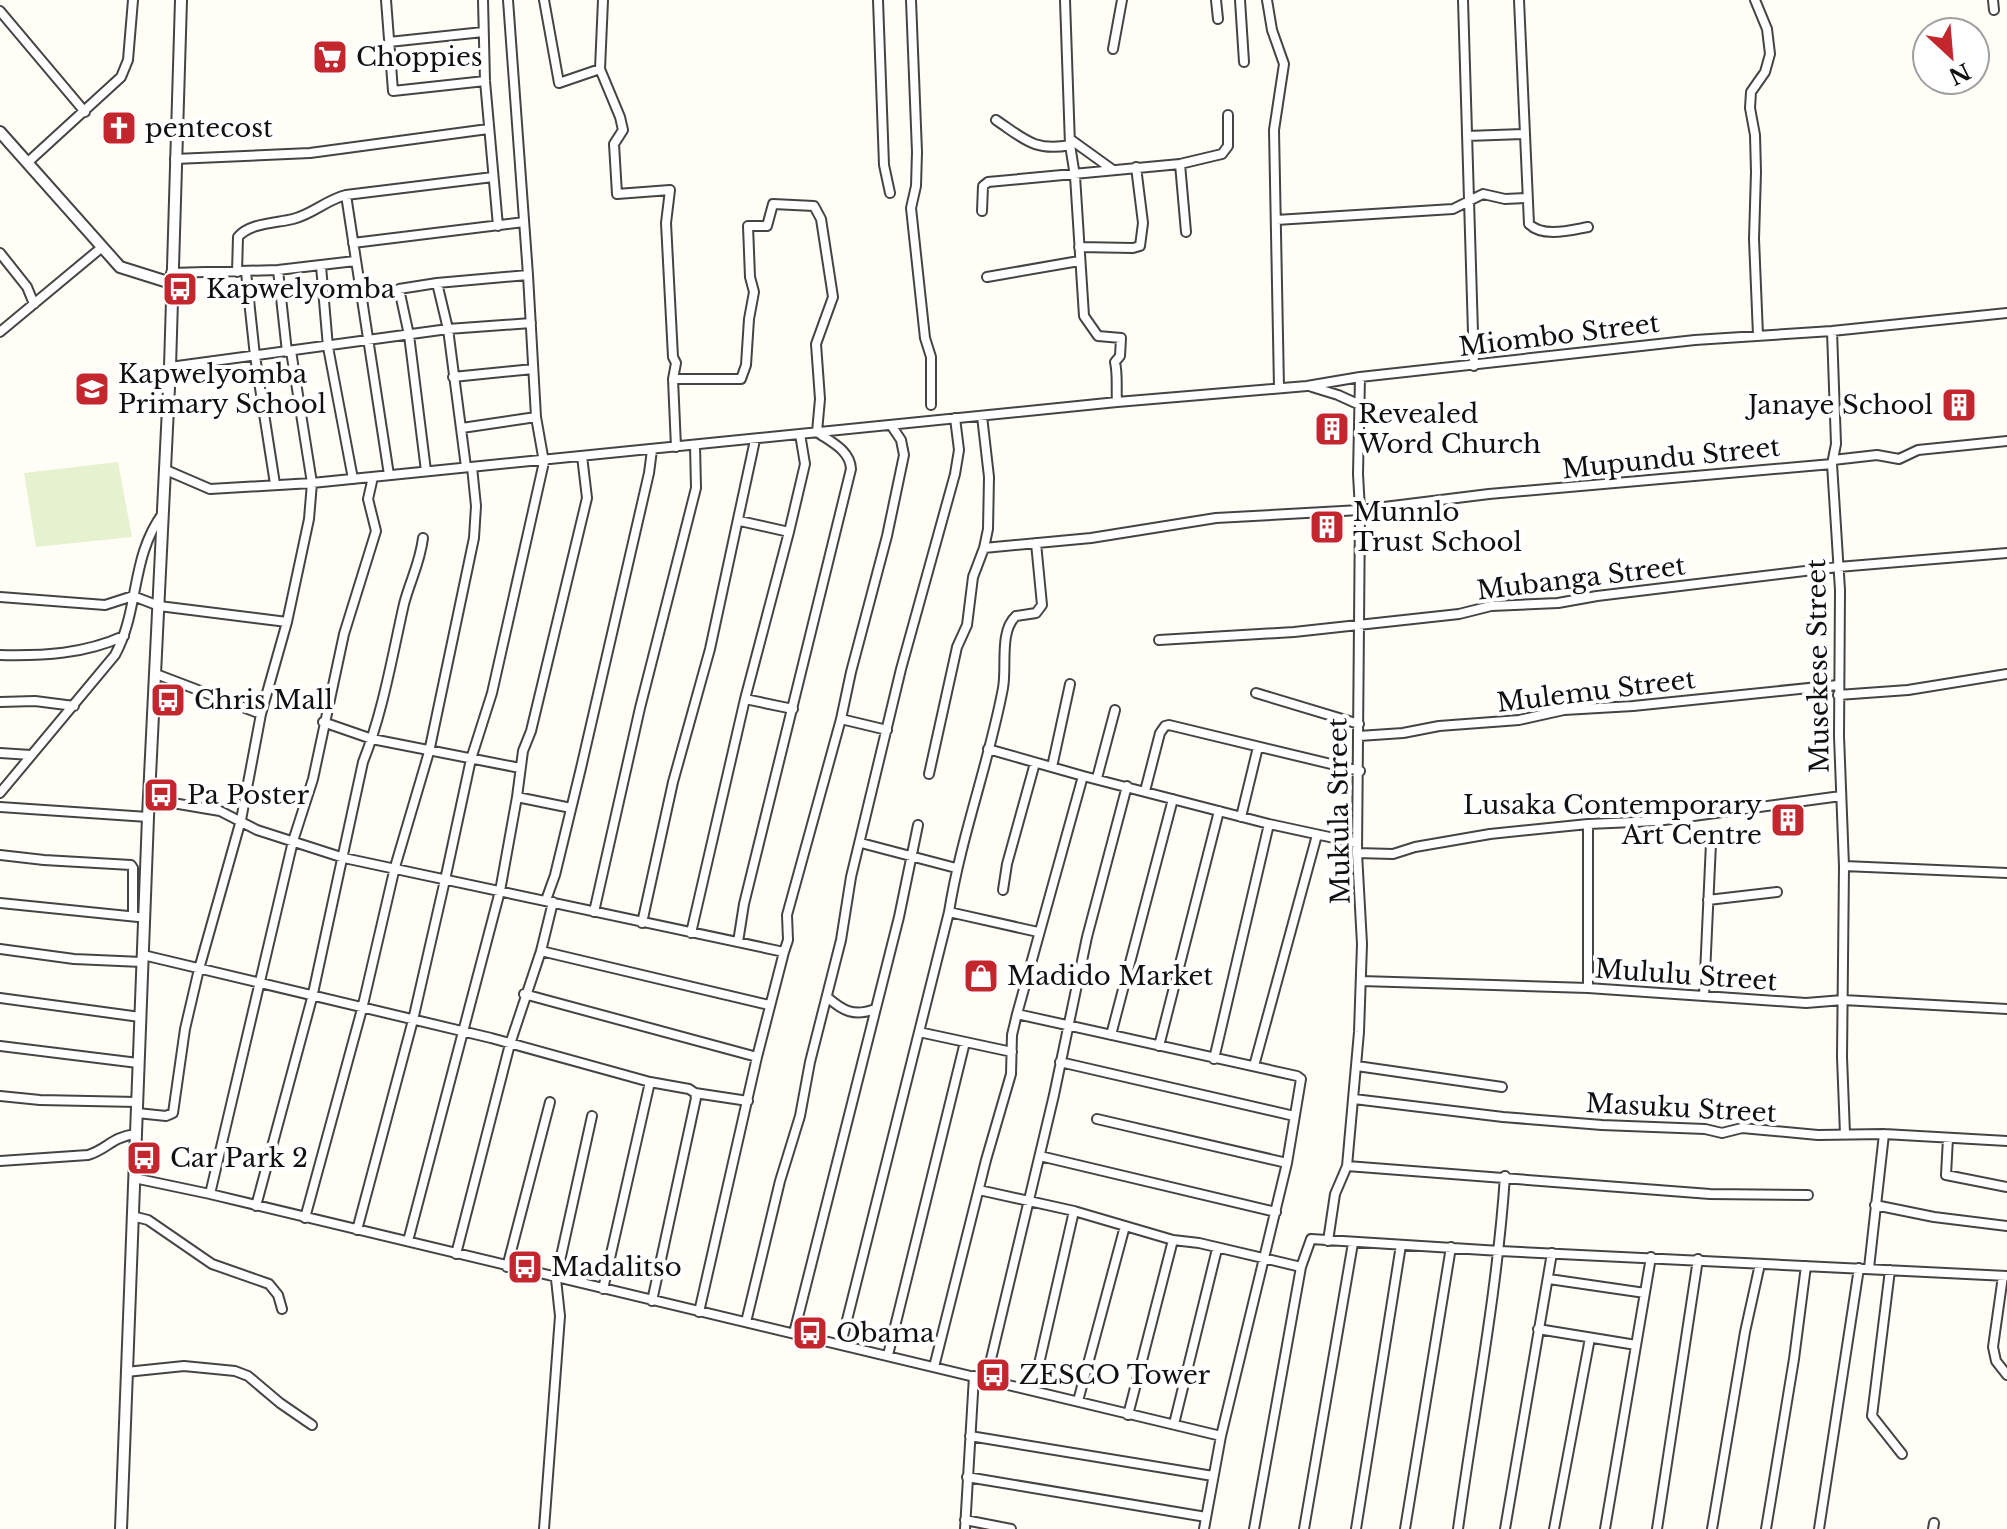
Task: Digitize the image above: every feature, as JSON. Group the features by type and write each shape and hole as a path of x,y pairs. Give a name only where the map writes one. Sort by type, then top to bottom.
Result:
{"street":[{"path":"27,163 121,77 128,60 133,0"},
{"path":"139,917 148,817 166,470 181,0"},
{"path":"386,0 393,91 485,81"},
{"path":"483,0 488,129 498,226"},
{"path":"357,1230 413,1020 471,759 492,693 544,462 536,417 508,0"},
{"path":"544,0 559,83 600,69"},
{"path":"603,0 600,69 623,130 614,144 617,194 670,190 666,223 673,357 676,363 673,379 676,447"},
{"path":"878,0 884,165 890,193"},
{"path":"911,0 917,163 911,208 925,338 931,357 931,405"},
{"path":"1065,0 1070,142 1085,321 1098,336 1121,338 1120,356 1115,362 1117,402"},
{"path":"1113,49 1122,0"},
{"path":"1216,0 1218,19"},
{"path":"1240,0 1244,62"},
{"path":"1267,0 1272,30 1284,64 1274,130 1279,387"},
{"path":"1463,0 1474,366"},
{"path":"1519,0 1527,218 1534,229 1557,231 1588,227"},
{"path":"1755,0 1767,29 1770,54 1765,72 1751,92 1750,108 1755,135 1754,239 1758,335"},
{"path":"0,11 85,112"},
{"path":"389,42 483,32"},
{"path":"982,211 983,186 988,182 1075,176 1205,160 1226,151 1228,115"},
{"path":"996,120 1033,145 1045,148 1070,142 1113,170"},
{"path":"175,159 310,153 488,129"},
{"path":"0,132 120,267 171,278 355,261"},
{"path":"1467,136 1523,134"},
{"path":"1180,164 1186,232"},
{"path":"1079,247 1133,248 1143,242 1136,167"},
{"path":"275,484 238,237 242,232 299,218 324,202 346,195 493,177"},
{"path":"1276,220 1453,209 1483,194 1505,199 1527,198"},
{"path":"346,195 389,475"},
{"path":"673,379 741,379 746,365 754,292 750,277 748,226 767,226 773,204 814,206 821,219 833,297 816,344 820,399 817,432 849,456 851,469 744,904 738,942"},
{"path":"353,243 524,222"},
{"path":"0,332 101,248"},
{"path":"0,253 27,287 34,304"},
{"path":"987,277 1079,261"},
{"path":"321,266 328,347 353,479"},
{"path":"0,1096 137,1108 166,1116 173,1113 185,1029 241,820 261,714 287,622 309,519 312,483 278,270"},
{"path":"426,471 409,335 399,289 528,275"},
{"path":"305,1218 362,1009 395,867 429,752 474,538 476,506 453,377 448,329 437,283"},
{"path":"27,287 46,294"},
{"name":"Miombo Street","path":"166,470 210,489 312,483 1117,402 1307,386 1360,377 1695,340 1832,331 2007,313"},
{"path":"170,367 448,329 531,323"},
{"name":"Musekese Street","path":"1832,331 1844,866 1845,1134"},
{"path":"453,377 533,369"},
{"name":"Mukula Street","path":"1328,1241 1335,1194 1347,1166 1357,1066 1361,981 1357,848 1360,771 1360,377"},
{"path":"1307,386 1360,405"},
{"path":"929,774 957,647 967,625 973,577 988,529 989,477 982,416"},
{"path":"462,428 536,417"},
{"path":"746,1322 780,1181 800,1116 887,730 955,474 959,450 955,418"},
{"path":"699,1312 769,1005 788,940 787,915 887,536 904,455 901,440 891,425"},
{"path":"691,933 745,699 805,464 800,434"},
{"path":"642,923 673,782 710,649 740,521 755,440"},
{"name":"Mupundu Street","path":"984,548 1140,531 1216,518 1360,510 1877,455 1899,459 1918,450 2007,441"},
{"path":"594,912 640,708 696,488 695,445"},
{"path":"456,1254 524,994 541,951 652,450"},
{"path":"408,1241 500,891 520,768 550,659 587,498 582,456"},
{"path":"210,1194 293,841 313,779 344,634 376,531 368,499 373,477"},
{"path":"0,793 106,667 126,635 147,536 164,512"},
{"path":"740,521 789,532"},
{"path":"256,1206 312,998 363,762 372,739 405,603 420,561 423,538"},
{"path":"841,1344 949,912 956,868 1004,685 1008,626 1016,616 1036,613 1042,605 1036,543"},
{"name":"Mubanga Street","path":"1159,640 1358,625 1459,614 1491,606 1558,603 1838,567 2007,553"},
{"path":"0,597 105,605 133,596 159,606 287,622"},
{"path":"0,655 75,652 126,635"},
{"path":"156,674 261,714"},
{"path":"1838,695 1908,690 2007,674"},
{"path":"1052,767 1070,684"},
{"name":"Mulemu Street","path":"1359,736 1519,720 1564,710 1838,685"},
{"path":"1256,693 1359,724"},
{"path":"745,699 793,709"},
{"path":"0,702 35,701 74,706"},
{"path":"1097,778 1115,710"},
{"path":"841,719 887,730"},
{"path":"323,722 372,739 520,768"},
{"path":"1145,791 1160,733 1165,726 1360,771"},
{"path":"1241,817 1258,747"},
{"path":"988,749 1357,848 1393,854 1415,847 1490,834 1657,821 1841,796"},
{"path":"0,753 31,755"},
{"path":"1003,890 1007,864 1035,763"},
{"path":"934,1367 1011,1074 1017,1014 1083,776"},
{"path":"986,1380 1040,1156 1087,937 1127,786"},
{"path":"517,797 571,808"},
{"path":"149,799 220,811 257,830 344,858 784,952"},
{"path":"1111,1035 1173,799"},
{"path":"0,807 148,817"},
{"path":"1159,1046 1219,811"},
{"path":"1214,1059 1269,824"},
{"path":"1588,824 1588,988"},
{"path":"794,1333 913,857 918,825"},
{"path":"1254,1066 1317,835"},
{"path":"861,843 956,868"},
{"path":"1704,996 1711,843"},
{"path":"0,855 131,865 133,868 142,958 121,1529"},
{"path":"1844,866 2007,873"},
{"path":"1708,900 1777,892"},
{"path":"0,903 139,917"},
{"path":"949,912 1038,932"},
{"path":"0,949 74,959 142,958 199,969 312,998 335,1000 695,1093 748,1101"},
{"path":"541,951 769,1005"},
{"name":"Mululu Street","path":"1361,981 1588,988 1806,1003 1843,1000 2007,1009"},
{"path":"524,994 757,1057"},
{"path":"827,997 850,1013 875,1009"},
{"path":"0,998 140,1017"},
{"path":"1017,1014 1301,1079 1287,1163 1221,1436 1204,1529"},
{"path":"919,1032 1012,1052"},
{"path":"888,1355 965,1042"},
{"path":"0,1046 138,1063"},
{"path":"1060,1062 1294,1116"},
{"path":"1357,1066 1502,1087"},
{"path":"603,1289 650,1082"},
{"path":"652,1301 692,1122 695,1093"},
{"name":"Masuku Street","path":"1354,1099 1585,1124 1705,1129 1722,1133 1742,1128 1791,1134 1884,1134 2007,1141"},
{"path":"507,1267 550,1102"},
{"path":"544,1529 560,1316 556,1279 592,1116"},
{"path":"1097,1119 1287,1163"},
{"path":"0,1161 88,1155 117,1137 136,1134"},
{"path":"1819,1529 1875,1205 1884,1134"},
{"path":"1948,1138 1946,1175 2007,1187"},
{"path":"1040,1156 1276,1212"},
{"path":"1347,1166 1710,1194 1808,1195"},
{"path":"1458,1529 1491,1321 1505,1176"},
{"path":"134,1178 1221,1436"},
{"path":"979,1190 1074,1211 1173,1240 1301,1267"},
{"path":"1875,1205 1934,1217 2007,1226"},
{"path":"1033,1390 1074,1211"},
{"path":"132,1216 148,1220 212,1264 269,1284 278,1295 282,1309"},
{"path":"1078,1401 1125,1226"},
{"path":"1128,1415 1173,1240"},
{"path":"1254,1529 1301,1267 1309,1240 2005,1276 1993,1347 1996,1361 2007,1375"},
{"path":"1304,1529 1353,1243"},
{"path":"1356,1529 1401,1245"},
{"path":"1405,1529 1451,1247"},
{"path":"1174,1424 1217,1249"},
{"path":"1505,1529 1552,1253"},
{"path":"1605,1529 1651,1257"},
{"path":"1657,1529 1698,1259"},
{"path":"1712,1529 1745,1332 1760,1264"},
{"path":"1766,1529 1806,1266"},
{"path":"1890,1270 1872,1416 1902,1454"},
{"path":"1549,1279 1645,1293"},
{"path":"1538,1329 1636,1345"},
{"path":"1554,1529 1590,1338"},
{"path":"126,1372 184,1366 235,1371 248,1376 312,1425"},
{"path":"974,1376 965,1524 1011,1529"},
{"path":"970,1436 1213,1476"},
{"path":"967,1477 1206,1517"}],"green space":[{"path":"118,462 132,537 36,547 24,473"}],"place":[{"name":"Choppies","path":"330,57"},
{"name":"pentecost","path":"119,128"},
{"name":"Kapwelyomba","path":"180,289"},
{"name":"Kapwelyomba Primary School","path":"92,389"},
{"name":"Janaye School","path":"1959,405"},
{"name":"Revealed Word Church","path":"1332,429"},
{"name":"Munnlo Trust School","path":"1327,527"},
{"name":"Chris Mall","path":"168,700"},
{"name":"Pa Poster","path":"161,795"},
{"name":"Lusaka Contemporary Art Centre","path":"1788,820"},
{"name":"Madido Market","path":"981,976"},
{"name":"Car Park 2","path":"144,1158"},
{"name":"Madalitso","path":"525,1267"},
{"name":"Obama","path":"810,1333"},
{"name":"ZESCO Tower","path":"993,1375"}]}
